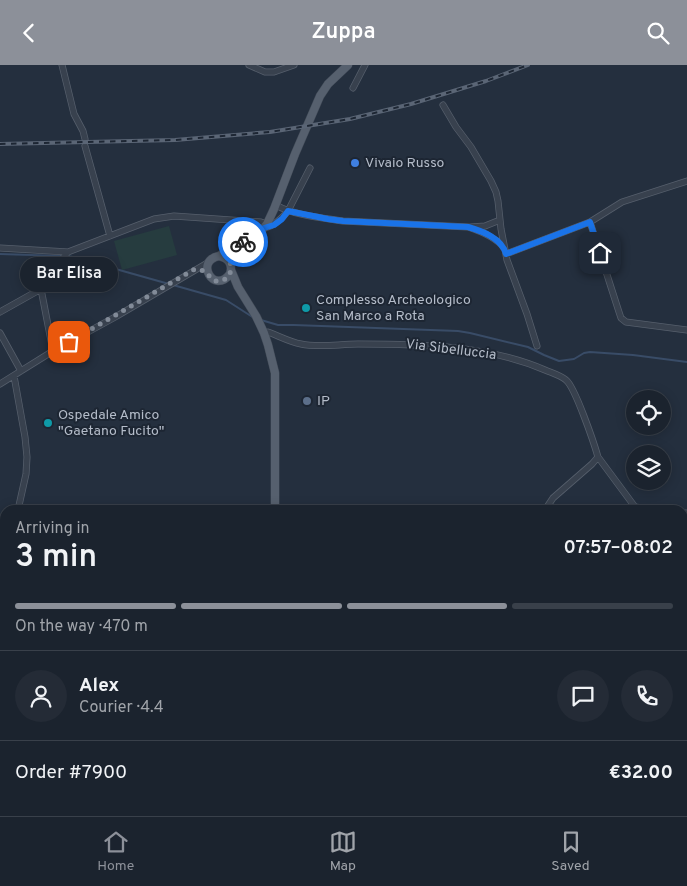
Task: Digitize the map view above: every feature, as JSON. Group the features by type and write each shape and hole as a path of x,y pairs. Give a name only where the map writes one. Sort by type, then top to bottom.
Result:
{"main road":[{"path":"238,287 224,280 216,281 209,276 207,269 209,262 260,232 265,226 276,205 294,154 320,96 348,65"},
{"path":"224,280 230,274 234,247"},
{"path":"219,256 223,257 231,266 238,287 256,316 268,345 275,373 275,505"}],"street":[{"path":"62,65 74,114 85,139"},
{"path":"249,65 265,72 274,72 294,65"},
{"path":"353,88 365,65"},
{"path":"443,105 491,181 498,201 505,252 537,346"},
{"path":"85,146 110,235"},
{"path":"0,248 67,253 154,219 174,216 261,222 265,226 274,225 288,211 310,169"},
{"path":"505,252 590,222 622,202 687,181"},
{"path":"276,205 288,211 343,221 468,227 485,226 500,220"},
{"path":"590,222 621,318 630,323 687,330"},
{"path":"468,227 480,231 500,243 505,252"},
{"path":"53,351 41,289 43,282 67,253"},
{"path":"0,384 53,351 209,262"},
{"path":"195,269 208,273"},
{"path":"0,312 41,289"},
{"path":"0,333 21,371"},
{"name":"Via Sibelluccia","path":"264,334 268,333 299,344 311,346 408,344 455,348 502,356 531,364 566,380 571,386 598,457 634,505"},
{"path":"14,376 27,457 26,474 19,505"},
{"path":"548,505 553,498 598,457"}],"green space":[{"path":"169,226 177,255 122,270 114,241"}],"waterway":[{"path":"0,254 63,256"},
{"path":"67,256 169,284"},
{"path":"173,285 226,300 254,318"},
{"path":"261,320 278,325 458,331 528,347 559,361 574,359 590,352 687,362"}],"railway":[{"path":"0,144 175,140 270,132 350,119 411,104 486,81 528,65"}],"way so far":[{"path":"69,342 117,316 195,269 205,271 216,281 228,278 232,270 230,262 234,247 243,242"}],"place":[{"name":"Vivaio Russo","path":"355,163"},
{"name":"Complesso Archeologico San Marco a Rota","path":"306,308"},
{"name":"Bar Elisa","path":"69,342"},
{"name":"IP","path":"307,401"},
{"name":"Ospedale Amico \"Gaetano Fucito\"","path":"48,423"}],"route":[{"path":"243,242 264,228 274,225 288,211 343,221 468,227 480,231 500,243 506,254 590,222 600,253"}]}
